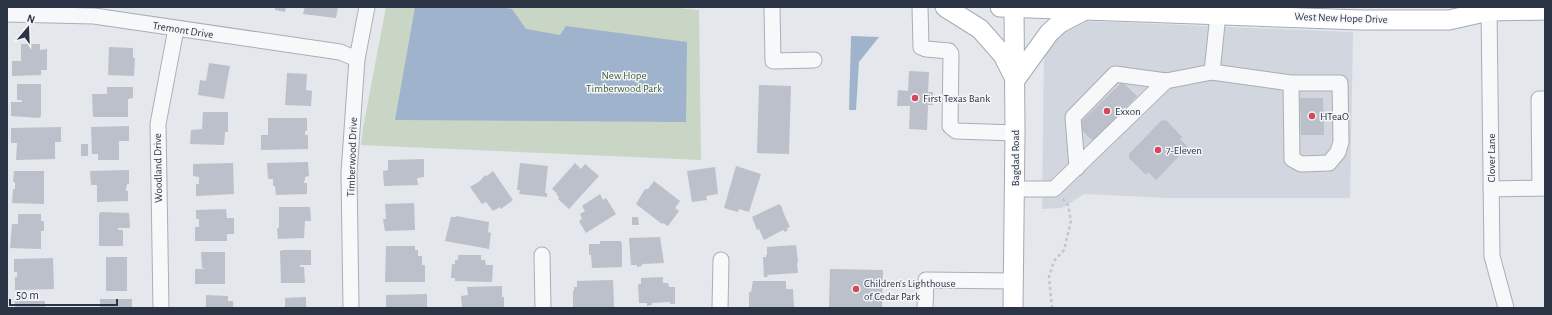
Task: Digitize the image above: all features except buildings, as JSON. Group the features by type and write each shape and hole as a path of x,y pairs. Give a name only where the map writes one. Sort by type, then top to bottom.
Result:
{"main road":[{"path":"944,7 980,29 1003,55 1015,80 1049,34 1060,23 1086,10"},
{"name":"Bagdad Road","path":"1009,7 1015,80 1013,308"},
{"name":"West New Hope Drive","path":"1009,7 1086,10 1223,11 1360,20 1449,20 1486,8 1545,10"}],"street":[{"name":"Timberwood Drive","path":"351,308 349,173 357,59 367,7"},
{"path":"772,7 773,61 814,60"},
{"path":"920,7 921,47 926,49 949,51 952,54 950,126 956,131 1015,133"},
{"name":"Clover Lane","path":"1486,8 1492,256 1506,308"},
{"path":"1212,72 1223,11"},
{"name":"Tremont Drive","path":"7,14 94,16 340,52 357,59"},
{"name":"Woodland Drive","path":"161,308 158,124 176,29"},
{"path":"1076,168 1073,117 1115,74 1166,81 1212,72 1291,83 1340,84 1341,142 1338,152 1329,163 1301,164 1292,159 1291,83"},
{"path":"1015,189 1054,189 1166,81"},
{"path":"1491,189 1542,188 1539,99 1545,99"},
{"path":"542,255 543,308"},
{"path":"720,308 721,260"},
{"path":"925,308 926,280 1013,280"}],"path":[{"path":"1052,308 1049,277 1054,261 1064,250 1071,221 1068,205 1054,189"}],"shaded area":[{"path":"1087,21 1353,32 1350,198 1169,198 1084,194 1062,208 1042,209 1044,56 1057,36"}],"green space":[{"name":"New Hope Timberwood Park","path":"386,7 668,7 699,10 701,160 361,145"}],"water":[{"path":"415,7 501,7 512,9 526,29 560,35 566,26 687,42 686,122 395,120"},
{"path":"851,36 879,37 859,62 856,110 849,110"}],"place":[{"name":"First Texas Bank","path":"915,98"},
{"name":"Exxon","path":"1107,111"},
{"name":"HTeaO","path":"1312,116"},
{"name":"7-Eleven","path":"1158,150"},
{"name":"Children's Lighthouse of Cedar Park","path":"856,289"}]}
